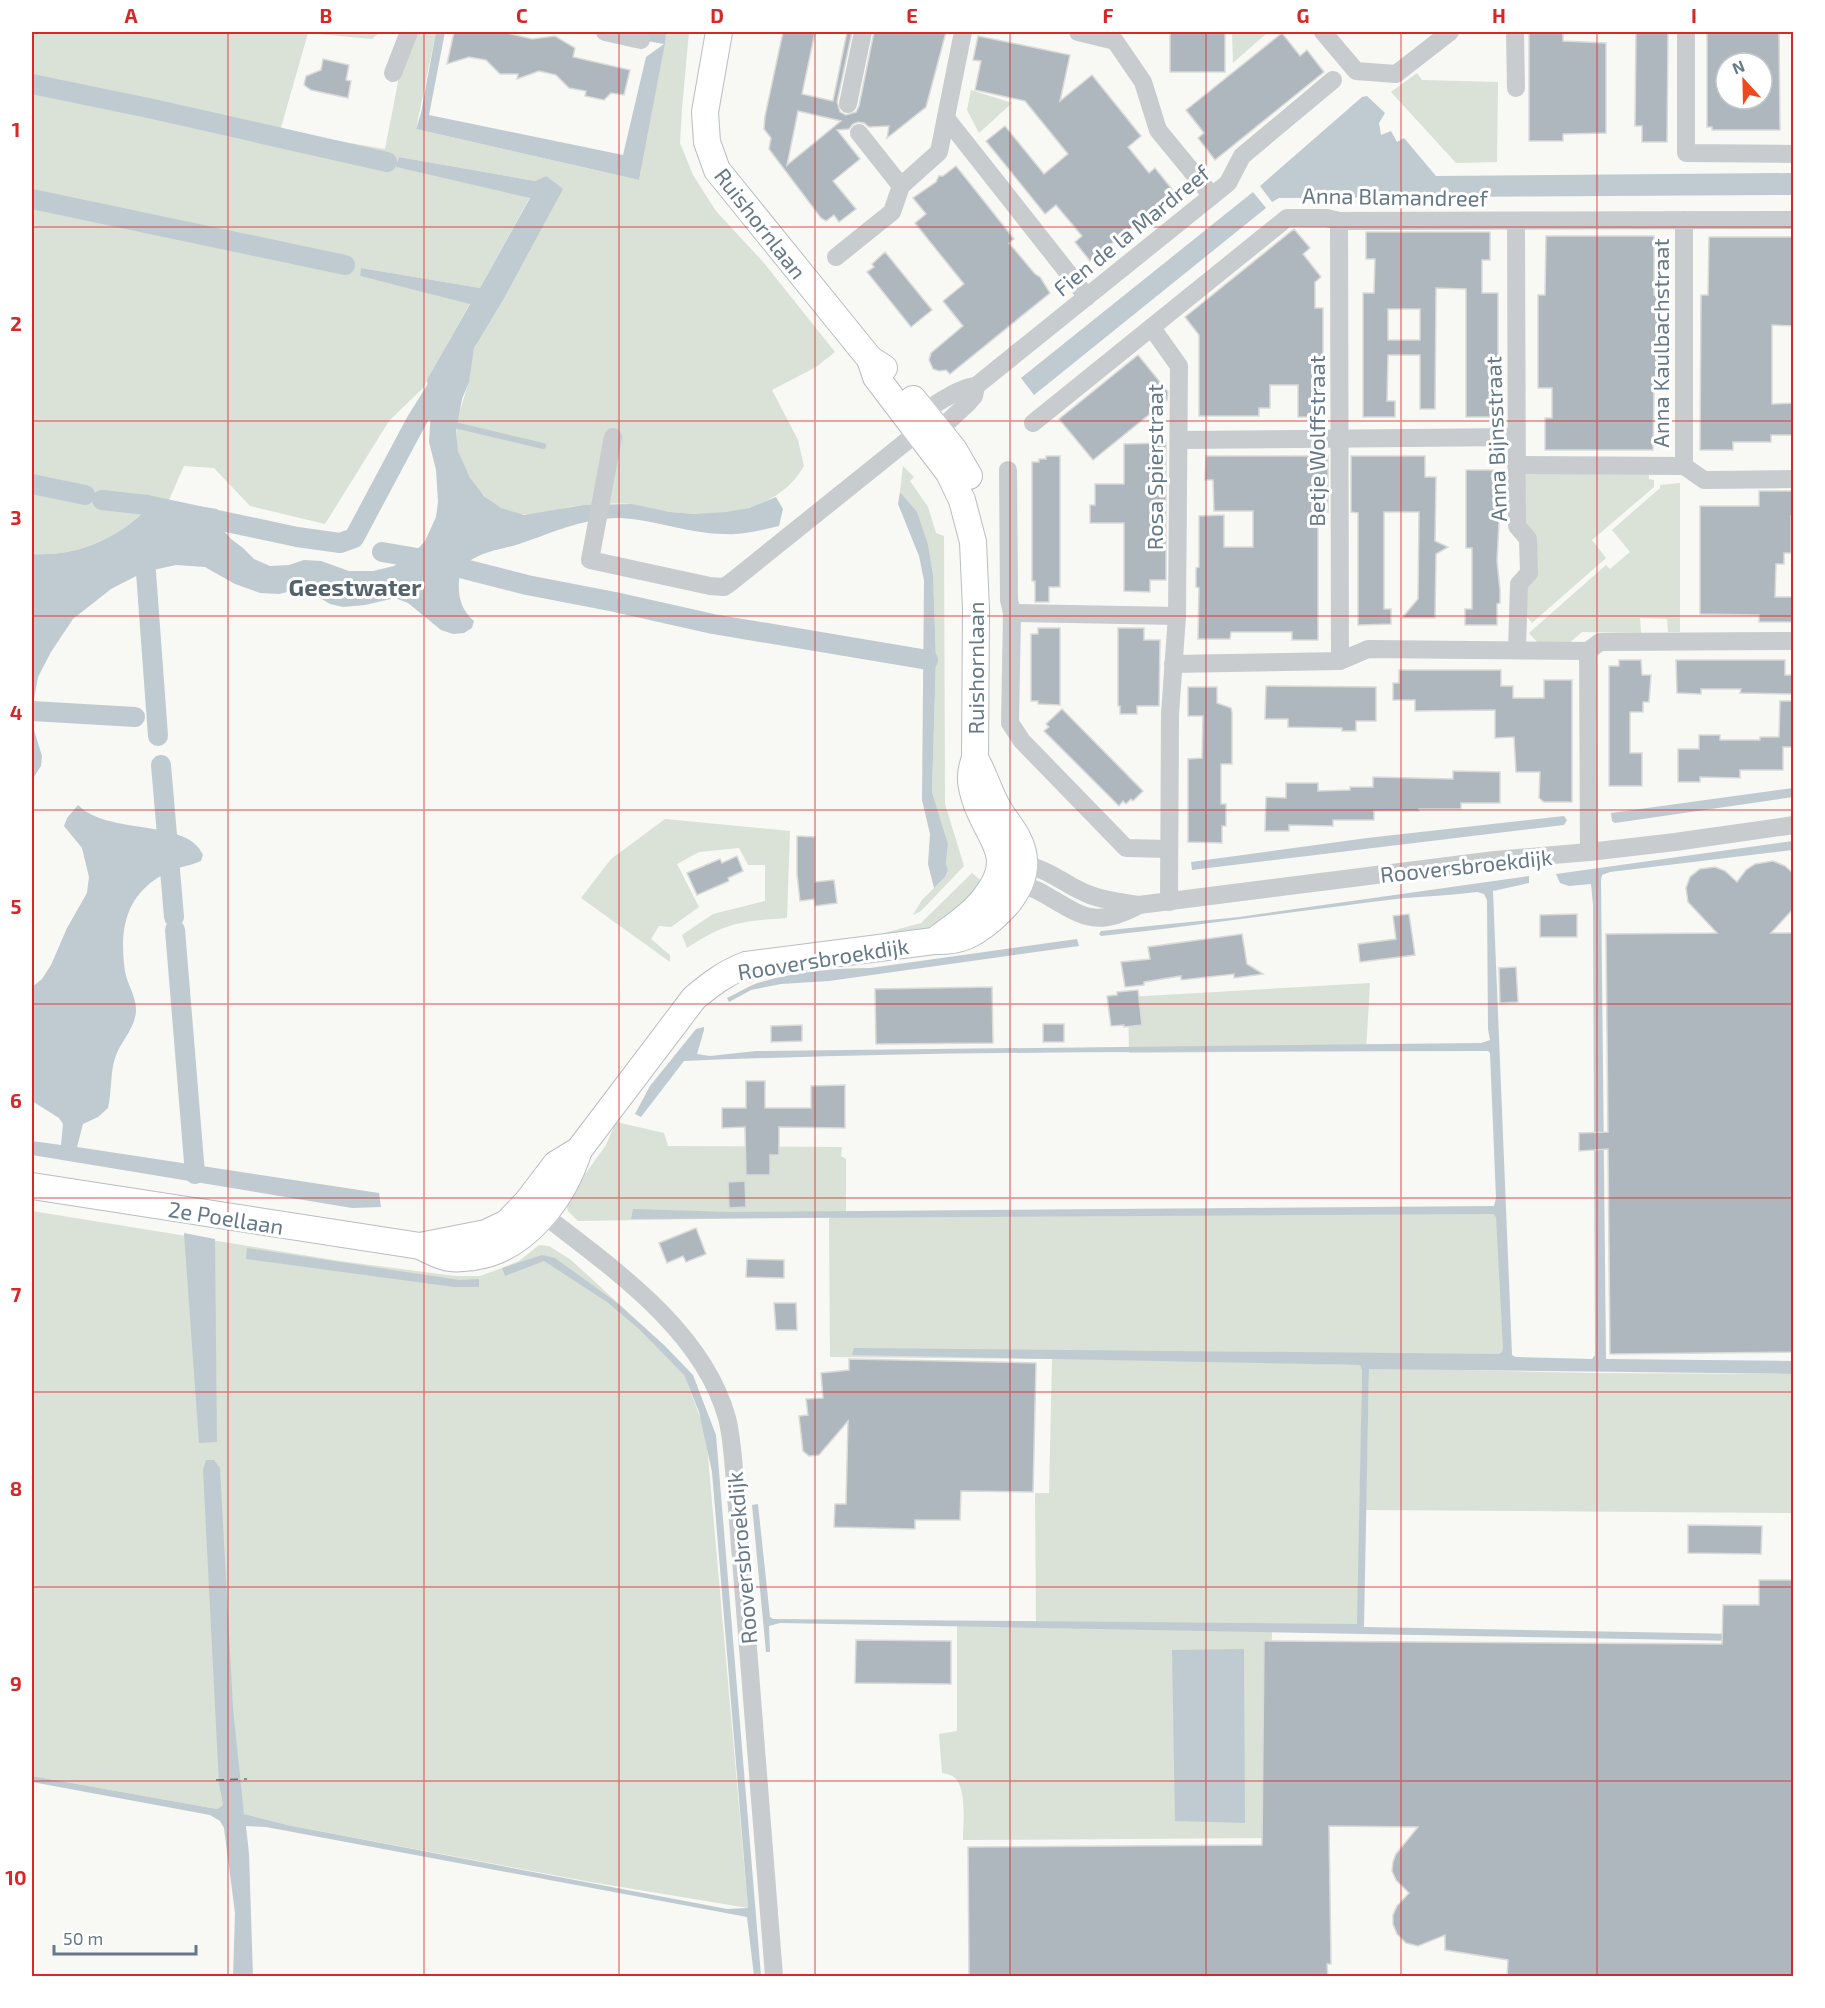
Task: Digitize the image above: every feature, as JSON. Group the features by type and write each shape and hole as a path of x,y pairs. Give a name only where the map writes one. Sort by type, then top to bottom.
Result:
{"main road":[{"name":"Ruishornlaan","path":"719,32 705,112 707,142 717,170 870,359 876,377 928,425 957,488 973,542 976,609 975,758 970,777 978,807 999,850 1015,872"},
{"name":"Rooversbroekdijk","path":"535,1208 571,1174 579,1150 694,998 713,981 746,965 934,941 973,911 986,897 997,878 1015,872"},
{"name":"2e Poellaan","path":"32,1186 420,1246 496,1229 535,1208"}],"street":[{"path":"393,73 409,32"},
{"path":"605,32 641,40"},
{"path":"848,104 863,32"},
{"path":"836,257 892,212 901,186 939,152 963,32"},
{"path":"1078,32 1119,36 1143,82 1158,130 1212,196"},
{"path":"1323,32 1356,71 1396,74 1450,32"},
{"path":"1515,32 1516,88"},
{"path":"1686,32 1686,153 1794,154"},
{"name":"Fien de la Mardreef","path":"613,437 590,560 724,587 928,425 967,405 974,396 976,386 1228,183 1242,156 1334,80"},
{"path":"946,118 1087,297"},
{"path":"859,133 901,186"},
{"name":"Anna Blamandreef","path":"1033,423 1287,218 1327,218 1339,222 1794,220"},
{"name":"Anna Kaulbachstraat","path":"1684,220 1684,466"},
{"name":"Anna Bijnsstraat","path":"1516,221 1517,526 1528,539 1529,573 1519,584 1517,650"},
{"name":"Betje Wolffstraat","path":"1339,222 1340,661"},
{"name":"Rosa Spierstraat","path":"1152,328 1179,366 1176,616 1170,714 1169,902"},
{"path":"1179,440 1516,437"},
{"path":"1516,465 1684,466 1704,480 1794,479"},
{"path":"1008,470 1009,600 1012,613 1010,723 1022,741 1126,848 1169,849"},
{"path":"1012,613 1176,616"},
{"path":"1173,664 1340,661 1368,650 1588,651 1600,642 1794,642"},
{"path":"1588,651 1589,852"},
{"name":"Rooversbroekdijk","path":"1015,872 1069,909 1089,917 1108,918 1123,914 1139,905 1495,860 1589,852 1794,825"},
{"path":"1060,891 1081,900"},
{"name":"Rooversbroekdijk","path":"535,1208 642,1293 693,1348 712,1381 728,1419 774,1977"}],"shaded area":[{"path":"32,32 380,32 372,39 308,33 280,131 385,149 399,77 415,32 436,32 416,129 639,180 666,32 689,32 680,143 693,175 716,211 764,263 835,352 816,367 772,390 798,440 804,466 793,481 779,493 763,502 746,509 708,514 689,514 630,504 615,504 578,506 523,514 501,508 486,498 468,476 460,459 457,423 479,335 546,176 535,181 399,157 397,167 530,197 480,288 361,268 360,276 470,303 423,388 389,421 325,524 250,506 214,468 184,466 168,502 156,500 130,524 115,534 84,548 50,554 32,554"},
{"path":"436,32 445,32 429,115 623,155 646,57 664,44 647,41 648,32 666,32 665,43 639,180 416,129"},
{"path":"1232,32 1268,32 1233,63"},
{"path":"1417,73 1422,80 1498,82 1497,162 1456,163 1391,92"},
{"path":"971,90 1012,103 979,133 967,110"},
{"path":"1367,96 1385,113 1379,123 1381,135 1391,131 1397,142 1404,138 1436,176 1793,173 1793,195 1279,198 1272,202 1260,186 1362,97"},
{"path":"399,157 535,181 546,176 563,189 503,300 474,348 469,382 462,399 456,431 458,451 470,478 484,496 501,508 524,515 584,505 632,504 670,512 694,514 726,512 749,508 776,497 783,509 779,526 746,533 725,534 699,532 634,519 608,518 569,526 519,544 488,552 461,568 459,583 461,603 474,621 472,628 464,633 453,634 441,630 408,603 395,598 343,607 330,604 308,591 260,593 235,584 205,567 176,565 144,572 111,589 73,619 51,652 38,677 33,705 34,730 42,756 41,766 32,780 32,554 67,552 100,542 130,524 156,500 217,509 223,530 231,539 254,559 270,566 289,565 304,560 321,561 349,571 373,571 394,566 416,551 425,541 436,517 438,502 436,470 429,442 431,411 427,380 470,304 360,276 361,268 480,288 530,198 396,167"},
{"path":"1253,192 1266,208 1034,395 1021,378"},
{"path":"903,466 914,477 910,481 928,507 936,533 944,536 945,804 964,866 921,911 913,915 922,900 948,872 946,863 948,844 932,792 936,659 933,574 928,544 917,513 900,492"},
{"path":"1526,468 1649,468 1649,479 1654,480 1654,487 1592,540 1606,558 1532,623 1526,616"},
{"path":"1680,483 1680,632 1668,632 1667,619 1640,618 1641,633 1582,632 1568,644 1539,644 1529,633 1606,565 1610,569 1630,552 1612,530 1660,488 1660,485"},
{"path":"900,492 917,512 928,544 933,574 936,659 932,792 948,844 946,863 948,871 934,888 928,864 930,834 922,800 924,580 919,556 898,504"},
{"path":"1793,788 1793,797 1615,823 1612,821 1611,813"},
{"path":"78,805 91,815 108,821 181,836 195,844 203,855 201,861 170,871 152,882 133,902 125,928 123,956 126,976 135,1001 135,1018 115,1058 108,1108 98,1117 83,1124 77,1147 379,1193 381,1207 352,1208 32,1155 32,1141 61,1145 63,1124 59,1118 32,1101 32,987 42,979 51,965 67,928 87,893 89,877 82,848 64,826 67,818"},
{"path":"1564,816 1567,820 1564,825 1192,870 1191,862 1367,838"},
{"path":"665,819 790,831 787,918 735,924 687,948 682,935 713,914 765,901 765,865 748,865 739,848 699,852 677,864 699,907 671,927 659,926 651,939 670,955 670,962 581,898 611,859"},
{"path":"1793,841 1793,850 1610,872 1602,875 1601,880 1606,1359 1793,1361 1793,1374 1369,1369 1364,1627 1793,1635 1793,1642 780,1623 769,1626 770,1652 766,1652 752,1505 758,1504 770,1617 773,1619 1357,1624 1362,1371 1360,1365 852,1355 854,1348 1499,1354 1503,1348 1496,1217 1493,1214 631,1219 633,1209 730,1212 1494,1206 1496,1198 1490,1053 1488,1051 1086,1052 684,1061 641,1117 635,1114 650,1086 696,1029 704,1027 697,1054 710,1056 756,1051 1481,1043 1490,1040 1487,900 1484,894 1477,892 1405,898 1101,936 1099,934 1101,931 1239,917 1529,876 1529,883 1493,891 1512,1355 1592,1359 1595,1355 1593,905 1591,884 1569,886 1560,883 1556,874"},
{"path":"972,873 984,883 967,907 921,933 885,937 884,933 921,923"},
{"path":"1077,939 1079,946 829,981 781,984 751,990 729,1002 727,998 757,983 801,973 870,968"},
{"path":"1370,983 1366,1051 1129,1053 1128,997"},
{"path":"616,1122 664,1133 668,1146 842,1147 841,1156 846,1159 846,1216 1500,1212 1505,1358 1207,1361 1360,1365 1362,1371 1358,1624 1272,1630 1269,1838 963,1840 964,1808 961,1790 955,1778 942,1773 939,1734 957,1731 957,1626 1036,1627 1035,1493 1049,1493 1052,1359 830,1357 829,1217 578,1221 568,1211 565,1202 606,1145"},
{"path":"32,1211 340,1261 455,1276 480,1276 519,1261 539,1245 549,1246 571,1260 665,1346 684,1375 703,1425 707,1445 748,1908 591,1882 287,1825 244,1814 218,1715 219,1785 223,1805 217,1809 32,1776"},
{"path":"184,1233 215,1239 217,1442 199,1443"},
{"path":"247,1248 459,1280 479,1279 479,1287 454,1287 246,1259"},
{"path":"542,1255 555,1258 616,1302 665,1346 693,1375 716,1435 761,1976 754,1976 747,1917 266,1827 246,1826 253,1976 233,1976 235,1913 224,1828 220,1821 210,1815 32,1782 32,1776 217,1809 223,1805 219,1785 203,1470 206,1460 214,1460 220,1468 233,1708 244,1814 287,1825 727,1909 748,1908 712,1472 699,1412 684,1375 640,1330 607,1302 544,1261 505,1276 502,1268"},
{"path":"1369,1369 1591,1373 1793,1374 1793,1513 1366,1510"},
{"path":"1244,1649 1245,1823 1175,1821 1172,1650"}],"building":[{"path":"454,32 503,32 532,39 555,36 575,48 573,57 630,70 624,95 611,93 604,100 585,96 586,91 569,88 556,75 539,71 517,79 518,74 500,74 486,60 469,57 447,64"},
{"path":"783,32 815,32 802,94 833,101 847,32 852,32 837,102 840,112 846,115 856,112 859,106 874,32 946,32 926,107 887,138 889,126 869,127 858,122 849,129 837,130 860,159 833,181 856,209 839,222 834,215 826,221 821,218 769,149 771,138 764,129","holes":["798,111 841,121 787,165"]},
{"path":"1170,32 1225,32 1225,72 1170,72"},
{"path":"1529,32 1563,32 1563,41 1606,43 1606,133 1563,134 1563,141 1529,141"},
{"path":"1636,32 1668,32 1667,142 1642,142 1642,126 1635,126"},
{"path":"1707,32 1779,32 1780,130 1712,130 1712,127 1707,127"},
{"path":"1282,33 1300,56 1307,50 1324,72 1215,160 1198,138 1204,133 1186,110"},
{"path":"978,36 1070,55 1060,101 1092,75 1141,136 1128,147 1149,173 1155,168 1175,193 1090,261 1075,242 1082,236 1056,205 1045,214 986,141 1005,126 1044,174 1068,154 1025,101 975,90 981,61 973,60"},
{"path":"323,59 349,65 346,80 351,81 348,98 311,90 304,85 306,76 321,70"},
{"path":"956,166 1014,239 1009,243 1040,277 1050,293 950,374 946,370 933,369 929,360 931,353 963,326 943,301 964,284 915,223 926,214 913,198 936,182 939,176 943,176"},
{"path":"1294,229 1310,248 1303,254 1321,277 1315,282 1315,308 1323,308 1323,417 1298,417 1298,385 1270,385 1270,408 1259,408 1259,416 1199,416 1199,335 1185,317"},
{"path":"1366,232 1490,232 1490,260 1482,260 1482,293 1498,293 1498,417 1466,417 1466,289 1436,288 1435,409 1420,409 1420,355 1388,355 1387,401 1395,401 1395,417 1363,417 1363,293 1374,293 1375,259 1366,259","holes":["1388,309 1420,309 1420,340 1388,340"]},
{"path":"1546,236 1654,236 1654,295 1661,295 1661,388 1654,388 1653,450 1545,450 1545,418 1552,418 1552,388 1538,388 1538,295 1545,295"},
{"path":"1709,237 1794,237 1794,326 1772,325 1772,404 1794,403 1794,435 1771,435 1771,442 1733,442 1733,450 1700,450 1701,295 1708,295"},
{"path":"885,252 932,310 911,327 867,272 874,267 872,264"},
{"path":"1138,355 1168,392 1167,400 1093,460 1059,419"},
{"path":"1166,443 1166,580 1150,580 1150,592 1124,591 1124,523 1090,523 1090,505 1095,505 1095,484 1124,484 1124,444"},
{"path":"1046,456 1060,456 1060,587 1049,587 1049,602 1035,602 1035,581 1032,581 1032,462 1046,459"},
{"path":"1206,456 1328,456 1328,512 1318,512 1318,640 1292,640 1292,632 1231,632 1230,639 1198,639 1199,588 1196,587 1196,568 1199,567 1199,516 1224,515 1224,547 1253,547 1253,511 1214,511 1213,480 1205,480"},
{"path":"1351,456 1425,456 1425,477 1436,477 1435,541 1448,547 1436,554 1435,618 1402,618 1418,599 1419,512 1384,512 1384,609 1391,609 1391,624 1358,625 1358,513 1351,512"},
{"path":"1466,470 1498,470 1497,502 1500,503 1497,561 1500,603 1497,604 1497,625 1465,625 1465,609 1472,609 1472,548 1466,548"},
{"path":"1759,491 1794,491 1791,553 1784,553 1784,564 1776,564 1775,597 1794,597 1794,622 1759,622 1759,615 1700,614 1700,506 1759,506"},
{"path":"1038,628 1060,628 1060,705 1038,704 1038,701 1031,701 1031,634 1038,634"},
{"path":"1118,628 1144,628 1144,640 1160,640 1159,706 1137,706 1137,714 1120,714 1120,706 1118,706"},
{"path":"1619,660 1641,660 1642,675 1651,675 1649,702 1643,702 1643,712 1630,712 1630,753 1642,753 1642,786 1609,786 1609,666 1619,666"},
{"path":"1676,660 1785,660 1785,675 1794,675 1794,694 1740,693 1741,689 1701,689 1701,694 1677,693"},
{"path":"1399,670 1501,670 1501,686 1513,686 1513,698 1544,698 1544,680 1572,680 1572,802 1544,802 1539,798 1540,772 1516,772 1514,737 1495,738 1495,710 1415,711 1415,700 1393,700 1393,683 1399,683"},
{"path":"1266,686 1376,687 1376,721 1356,721 1356,731 1342,731 1342,728 1288,727 1288,719 1265,719"},
{"path":"1188,687 1217,687 1217,703 1231,708 1232,764 1221,764 1221,804 1226,804 1226,826 1222,826 1222,843 1188,842 1188,759 1202,758 1203,716 1188,716"},
{"path":"1780,701 1794,701 1794,747 1783,747 1783,770 1740,770 1740,778 1700,777 1700,782 1678,782 1678,749 1699,749 1699,735 1720,735 1720,740 1760,740 1760,737 1779,737"},
{"path":"1062,709 1143,791 1133,801 1131,799 1126,804 1123,801 1119,806 1044,731 1049,727 1046,724"},
{"path":"1453,771 1500,772 1500,803 1461,803 1461,809 1374,811 1374,820 1333,820 1333,826 1289,825 1289,831 1265,831 1266,797 1286,798 1286,783 1318,783 1318,791 1350,790 1350,787 1373,787 1373,777 1453,779"},
{"path":"797,836 815,837 815,882 834,880 837,903 815,906 814,899 800,901"},
{"path":"737,856 743,871 728,878 729,881 697,895 687,873 720,859 722,863"},
{"path":"1773,861 1785,866 1794,874 1794,908 1771,933 1794,933 1794,1352 1610,1354 1608,1149 1579,1151 1579,1133 1608,1132 1606,934 1717,933 1688,902 1686,888 1690,877 1700,869 1715,867 1725,871 1737,882 1746,870 1755,864"},
{"path":"1409,914 1415,955 1360,962 1358,944 1396,939 1393,916"},
{"path":"1577,914 1577,937 1540,937 1540,915"},
{"path":"1242,934 1247,964 1263,974 1234,978 1234,974 1181,980 1181,976 1125,987 1121,962 1150,959 1148,947"},
{"path":"1516,967 1518,1002 1500,1003 1499,968"},
{"path":"992,987 993,1043 876,1044 875,989"},
{"path":"1138,990 1142,1025 1111,1026 1107,996 1117,995 1117,992"},
{"path":"1043,1024 1064,1024 1064,1042 1043,1042"},
{"path":"802,1025 802,1041 771,1042 771,1026"},
{"path":"746,1081 765,1081 765,1108 811,1108 811,1086 845,1085 845,1128 779,1127 779,1155 770,1155 770,1175 746,1175 745,1127 722,1128 722,1108 746,1108"},
{"path":"745,1181 746,1207 729,1208 728,1182"},
{"path":"696,1228 706,1254 686,1262 683,1256 667,1263 659,1243"},
{"path":"747,1259 784,1260 784,1278 746,1277"},
{"path":"774,1303 796,1303 797,1330 776,1330"},
{"path":"849,1359 1036,1363 1033,1492 961,1491 960,1520 915,1520 915,1529 834,1527 835,1504 846,1504 848,1421 819,1455 809,1456 803,1451 799,1416 808,1415 806,1399 823,1398 821,1373 849,1370"},
{"path":"1688,1525 1762,1526 1761,1554 1688,1553"},
{"path":"1759,1580 1794,1580 1794,1977 1507,1977 1508,1960 1445,1950 1445,1935 1418,1946 1406,1943 1397,1934 1393,1924 1393,1915 1397,1906 1409,1893 1396,1880 1392,1871 1393,1862 1396,1854 1418,1827 1329,1826 1331,1964 1327,1964 1328,1977 969,1977 968,1847 1262,1845 1264,1641 1722,1644 1723,1605 1759,1605"},
{"path":"856,1640 951,1641 951,1684 855,1683"}],"waterway":[{"path":"32,84 387,162"},
{"path":"32,199 345,265"},
{"path":"102,500 147,505 297,537 340,543 354,538 417,420 444,377"},
{"path":"421,415 433,418"},
{"path":"450,424 543,446"},
{"path":"32,484 85,495"},
{"path":"144,545 158,736"},
{"path":"382,552 429,560 527,585 713,624 928,660"},
{"path":"32,711 135,717"},
{"path":"161,765 174,917"},
{"path":"175,930 195,1174"}],"ferry route":[{"path":"216,1780 247,1779"}],"district":[{"name":"Geestwater","path":"355,586"}]}
